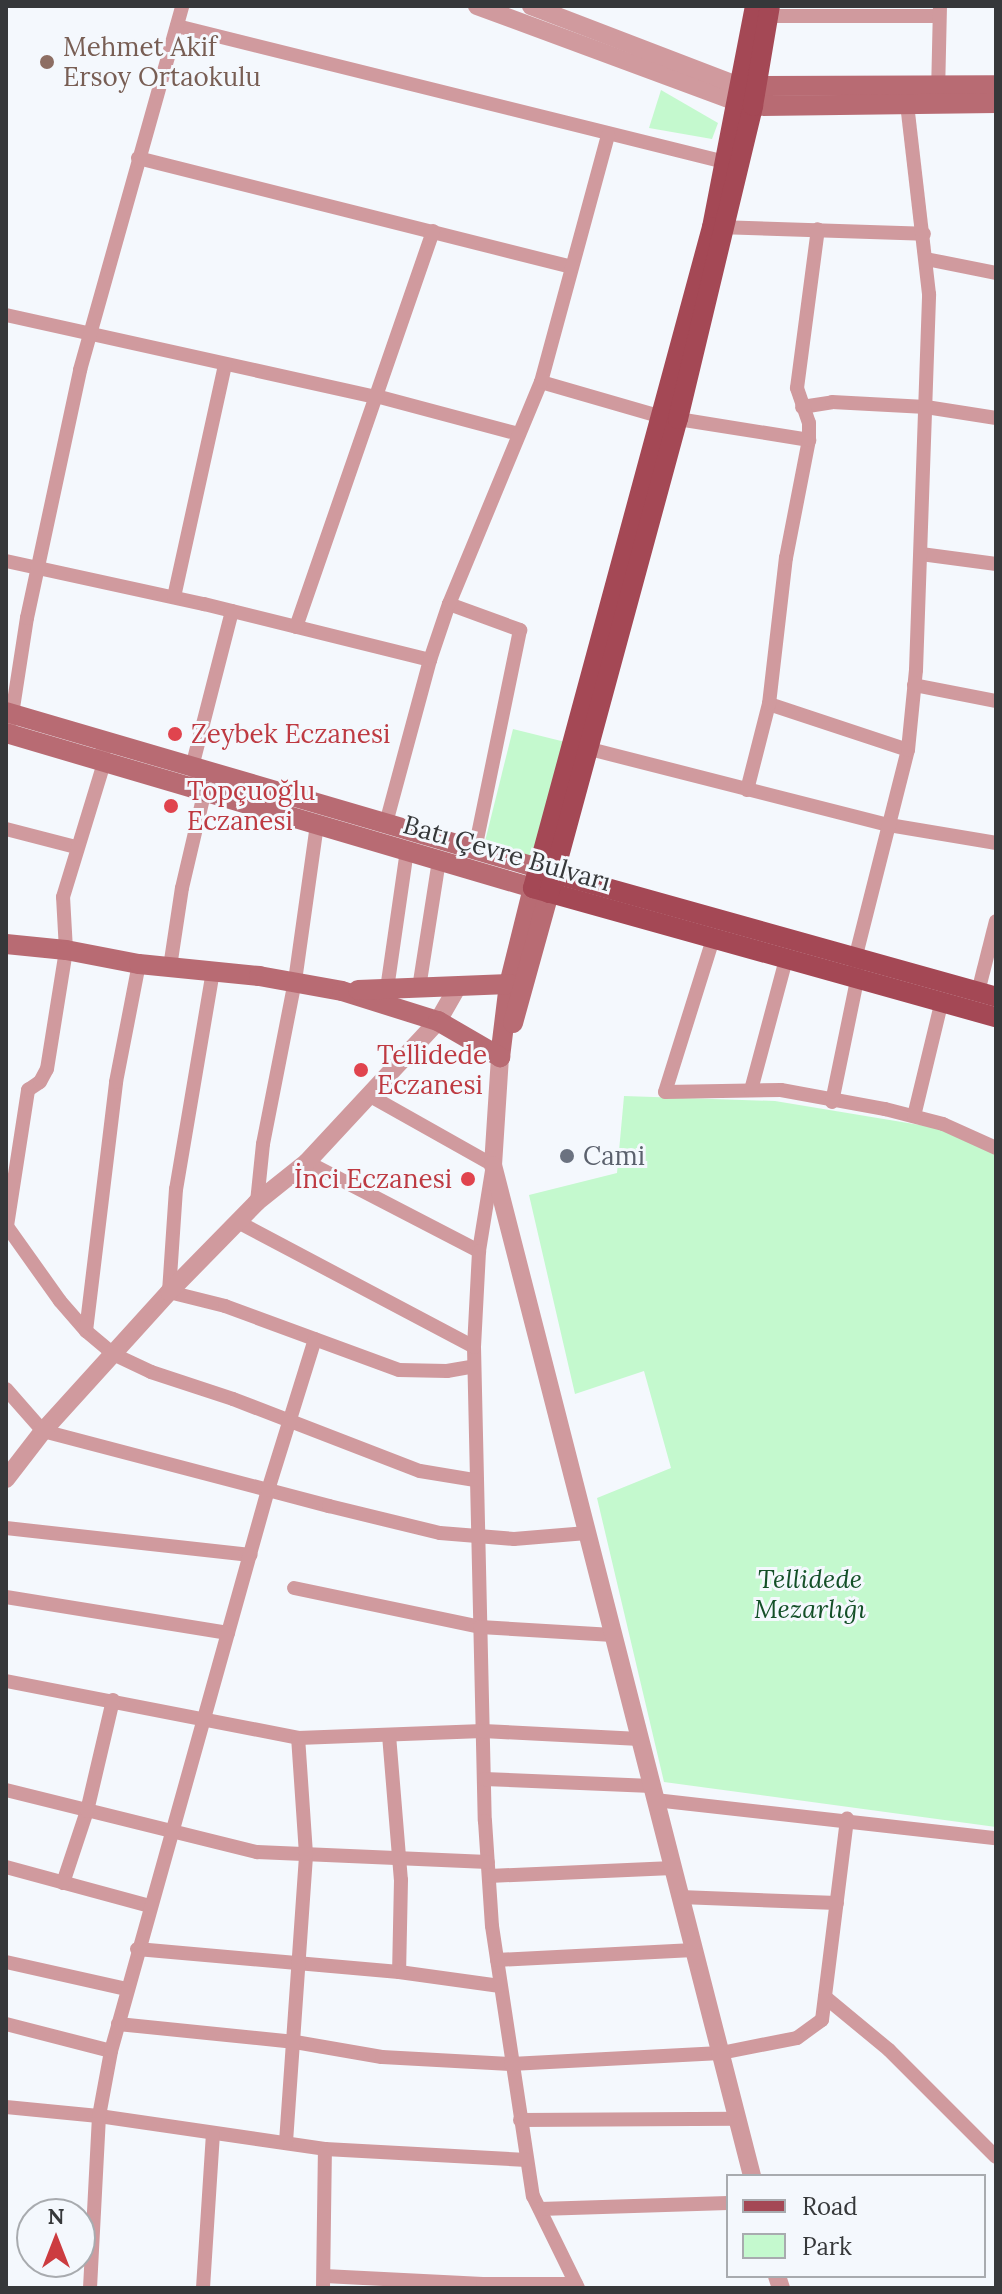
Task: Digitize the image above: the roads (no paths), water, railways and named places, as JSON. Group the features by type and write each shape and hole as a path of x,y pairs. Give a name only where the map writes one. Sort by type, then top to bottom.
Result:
{"main road":[{"path":"6,944 66,950 139,964 295,981 342,991 438,1021 500,1057 543,881 719,227 762,11"},
{"path":"746,96 938,94 996,85"},
{"path":"746,96 907,105 938,94 996,103"},
{"path":"719,227 725,162 746,96"},
{"name":"Batı Çevre Bulvarı","path":"8,723 102,741 475,849 543,881 713,939 996,1017"},
{"name":"Batı Çevre Bulvarı","path":"8,723 104,763 439,860 543,881 987,994"},
{"path":"342,991 517,984"}],"street":[{"path":"8,723 38,568 90,334 182,6"},
{"path":"477,6 746,96"},
{"path":"531,6 746,96"},
{"path":"762,11 940,11 938,94"},
{"path":"177,26 725,162"},
{"path":"832,1102 857,980 855,959 908,750 914,685 929,294 907,105"},
{"path":"386,823 430,660 449,604 541,382 608,135"},
{"path":"138,158 571,267"},
{"path":"719,227 924,234"},
{"path":"747,790 769,704 786,558 809,440 809,423 797,388 818,229"},
{"path":"296,627 433,231"},
{"path":"926,259 996,273"},
{"path":"6,315 376,396 519,434"},
{"path":"174,597 225,365"},
{"path":"541,382 670,418 809,440"},
{"path":"802,407 832,402 926,407 996,418"},
{"path":"921,554 996,564"},
{"path":"6,561 174,597 430,660"},
{"path":"449,604 520,630 475,849"},
{"path":"170,967 182,888 205,790 192,767 232,611"},
{"path":"914,685 996,701"},
{"path":"769,704 908,750"},
{"path":"102,741 104,763 63,897 66,950 47,1069 40,1082 28,1090 6,1225 86,1331 113,1354 151,1372 420,1471 475,1480"},
{"path":"581,747 889,825 996,843"},
{"path":"257,1202 263,1144 295,981 317,824"},
{"path":"6,829 76,847"},
{"path":"387,989 407,851"},
{"path":"419,988 439,860"},
{"path":"987,994 996,921"},
{"path":"713,939 665,1092 781,1090 914,1116 994,1142"},
{"path":"751,1090 786,959"},
{"path":"86,1331 116,1082 139,964"},
{"path":"169,1292 176,1189 213,971"},
{"path":"6,1479 43,1431 169,1292 257,1202 307,1162 438,1021 458,986"},
{"path":"914,1116 941,1004"},
{"path":"325,2149 323,2282 577,2286 540,2209 527,2160 500,1986 489,1869 475,1480 474,1347 479,1251 493,1165 500,1057"},
{"path":"369,1095 493,1165 751,2174"},
{"path":"307,1162 479,1251"},
{"path":"238,1222 474,1347"},
{"path":"169,1292 225,1306 399,1370 447,1371 474,1366"},
{"path":"90,2288 99,2116 111,2051 137,1949 173,1832 268,1490 315,1339"},
{"path":"6,1389 43,1431 440,1533 514,1539 587,1533"},
{"path":"6,1528 251,1555"},
{"path":"294,1588 480,1627 613,1635"},
{"path":"6,1597 228,1633"},
{"path":"6,1681 113,1700 203,1722 298,1738 483,1731 640,1739"},
{"path":"63,1883 87,1811 113,1700"},
{"path":"389,1735 399,1857 399,1972"},
{"path":"286,2142 301,1964 306,1854 298,1738"},
{"path":"484,1779 654,1793 996,1838"},
{"path":"6,1790 257,1852 399,1857 489,1869 673,1868"},
{"path":"118,2024 295,2042 382,2057 511,2064 721,2053 797,2038 822,2020 847,1819"},
{"path":"6,1867 150,1906"},
{"path":"680,1897 837,1903"},
{"path":"137,1949 399,1972 500,1986"},
{"path":"497,1960 694,1950"},
{"path":"6,1962 127,1989"},
{"path":"825,1997 889,2050 995,2155"},
{"path":"6,2024 111,2051"},
{"path":"6,2107 99,2116 325,2149 527,2160"},
{"path":"520,2120 737,2119"},
{"path":"203,2288 213,2134"},
{"path":"540,2209 726,2203"}],"place":[{"name":"Mehmet Akif Ersoy Ortaokulu","path":"47,62"},
{"name":"Zeybek Eczanesi","path":"175,734"},
{"name":"Topçuoğlu Eczanesi","path":"171,806"},
{"name":"Tellidede Eczanesi","path":"361,1070"},
{"name":"Cami","path":"567,1156"},
{"name":"İnci Eczanesi","path":"468,1179"}],"park label":[{"name":"Tellidede Mezarlığı","path":"810,1594"}]}
